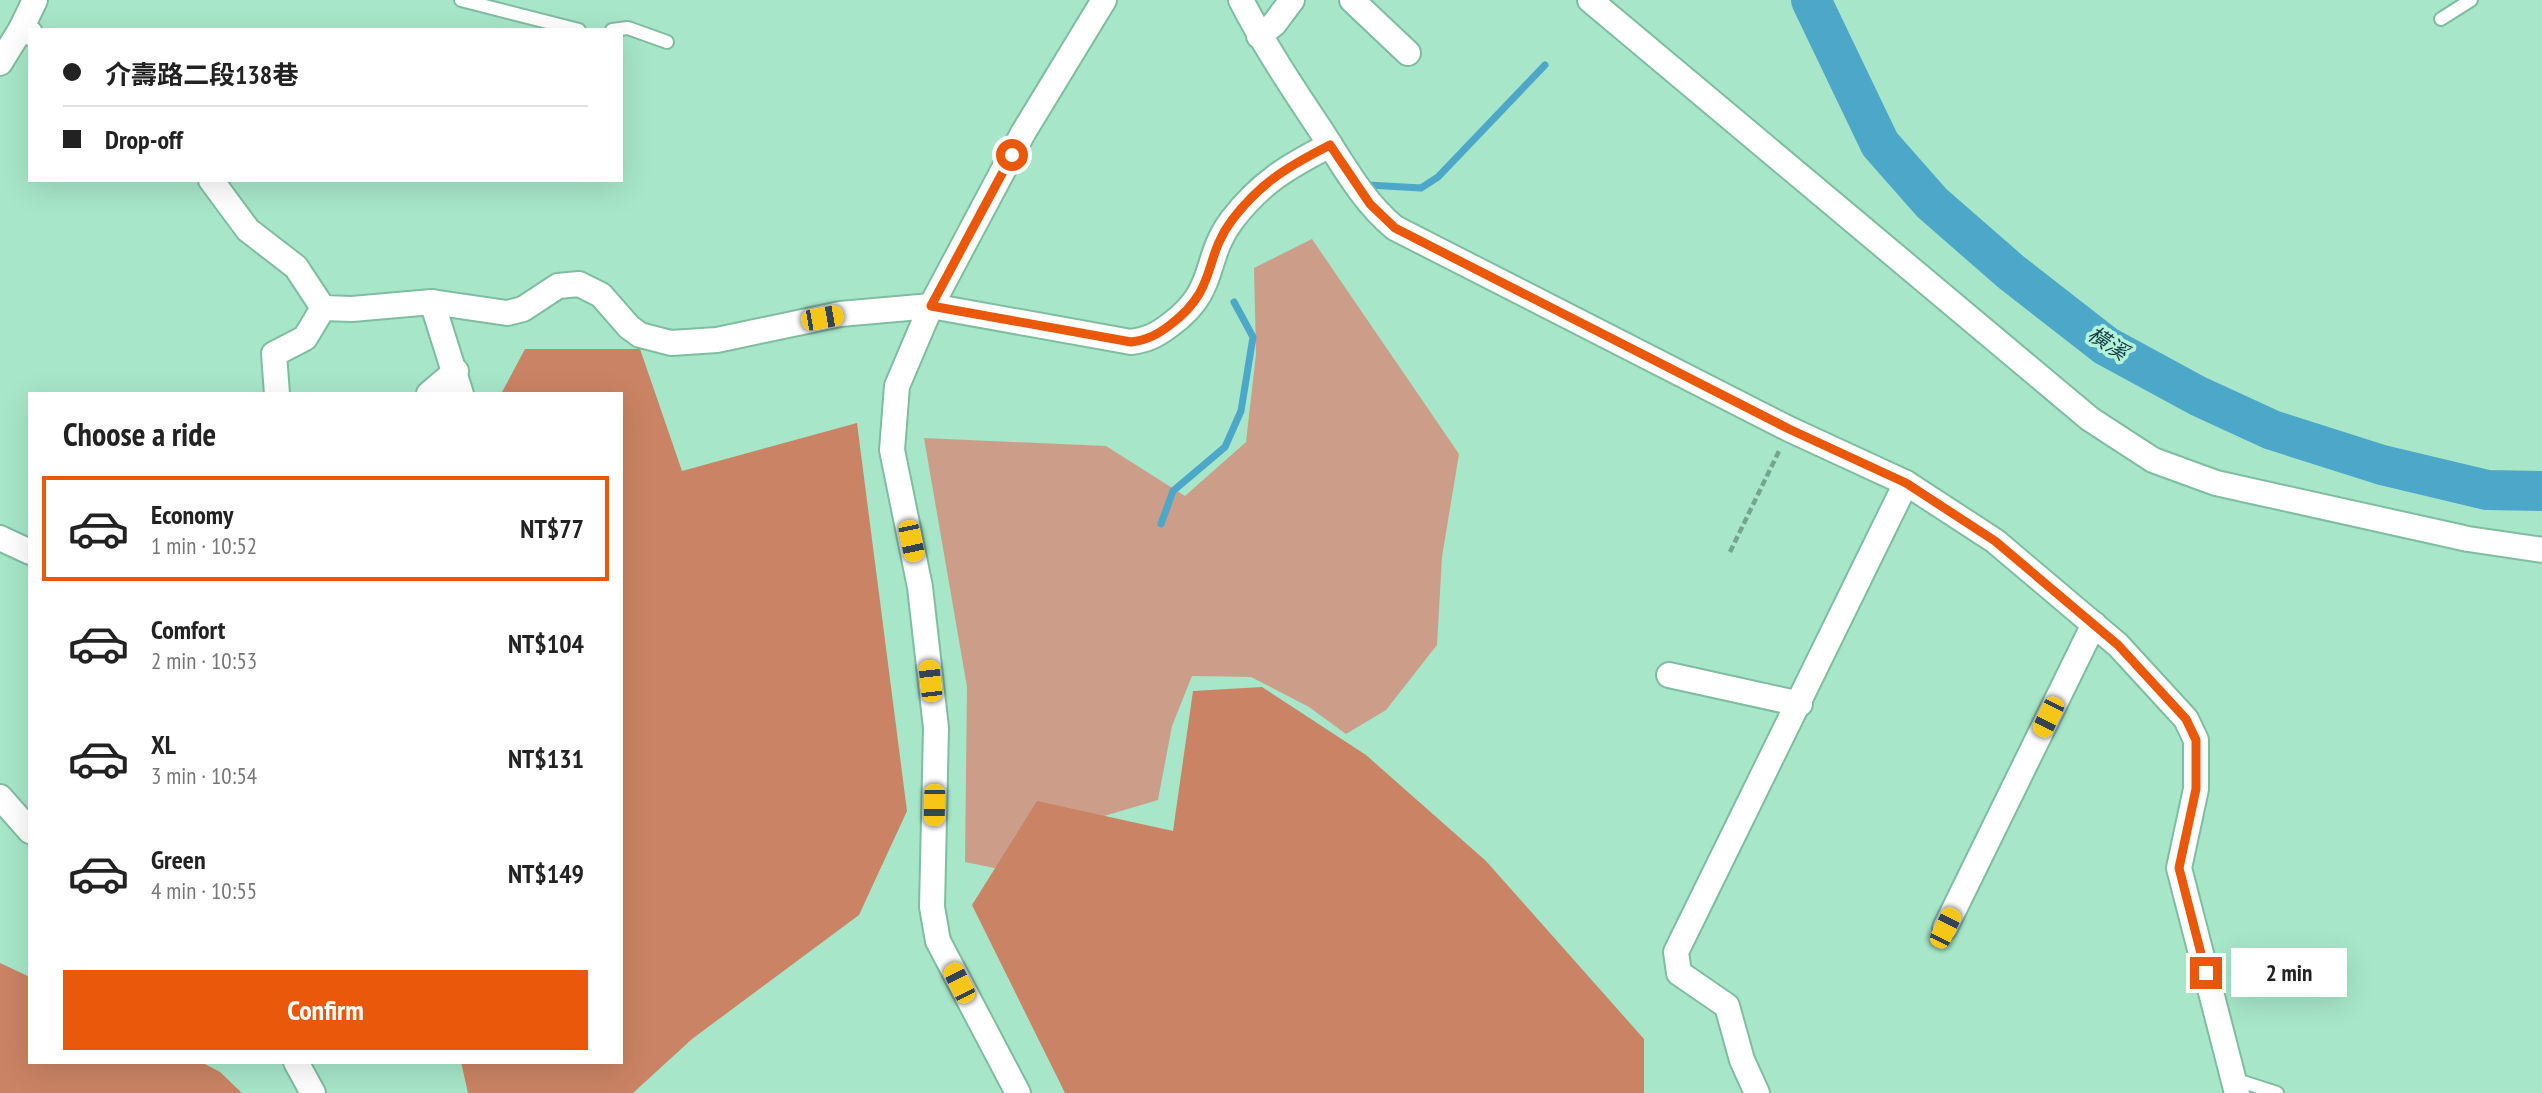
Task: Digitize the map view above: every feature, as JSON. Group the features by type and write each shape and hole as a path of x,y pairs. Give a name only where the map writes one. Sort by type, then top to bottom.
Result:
{"street":[{"path":"0,63 25,31 35,0"},
{"path":"1017,1093 938,942 932,907 936,728 920,587 892,450 897,386 931,306 1023,133 1104,0"},
{"path":"1241,0 1259,36 1330,145 1370,204 1395,228 1789,429 1906,483 1995,541 2094,624 2166,695 2186,719 2196,740 2196,789 2179,868 2235,1086"},
{"path":"1259,36 1280,17 1292,0"},
{"path":"1352,0 1408,53"},
{"path":"1590,0 2090,419 2153,460 2216,483 2469,539 2542,550"},
{"path":"323,308 352,309 432,302 507,313 523,309 558,286 579,284 601,295 640,335 671,343 692,343 841,314 931,306 1131,342 1145,341 1187,312 1198,300 1223,237 1241,209 1279,171 1330,145"},
{"path":"212,182 248,230 296,267 323,308"},
{"path":"432,302 459,382 434,392"},
{"path":"277,392 274,354 305,338 323,308"},
{"path":"1757,1093 1742,1060 1727,1006 1679,973 1676,952 1800,704 1906,483"},
{"path":"0,538 28,551"},
{"path":"1945,928 2094,624"},
{"path":"1669,675 1800,704"},
{"path":"0,797 28,829"},
{"path":"297,1064 313,1093"}],"lane":[{"path":"461,0 571,28"},
{"path":"2441,19 2471,0"},
{"path":"623,29 667,42"},
{"path":"2235,1086 2277,1093"}],"path":[{"path":"1730,552 1789,429"}],"shaded area":[{"path":"1312,239 1459,454 1442,557 1437,645 1386,710 1346,734 1309,707 1251,677 1192,676 1172,726 1158,800 1057,830 1014,872 965,862 967,687 924,438 1106,446 1185,496 1246,442 1256,354 1254,268"},
{"path":"525,349 640,349 682,471 857,423 907,811 859,915 692,1039 633,1093 468,1093 461,1064 623,1064 623,392 502,392"},
{"path":"1262,687 1366,755 1486,861 1644,1039 1644,1093 1065,1093 972,905 1037,801 1173,831 1193,691"},
{"path":"0,963 28,976 28,1064 205,1064 220,1072 242,1093 0,1093"}],"waterway":[{"name":"橫溪","path":"1811,0 1880,144 1932,203 2011,272 2106,346 2198,396 2272,430 2382,465 2487,490 2542,491"},
{"path":"1368,185 1421,188 1438,177 1545,65"},
{"path":"1161,524 1173,491 1225,447 1241,411 1253,337 1234,302"}],"route":[{"path":"1012,155 931,306 1131,342 1145,341 1187,312 1198,300 1223,237 1241,209 1279,171 1330,145 1370,204 1395,228 1789,429 1906,483 1995,541 2118,645 2186,719 2196,740 2198,763 2196,789 2179,868 2206,973"}]}
